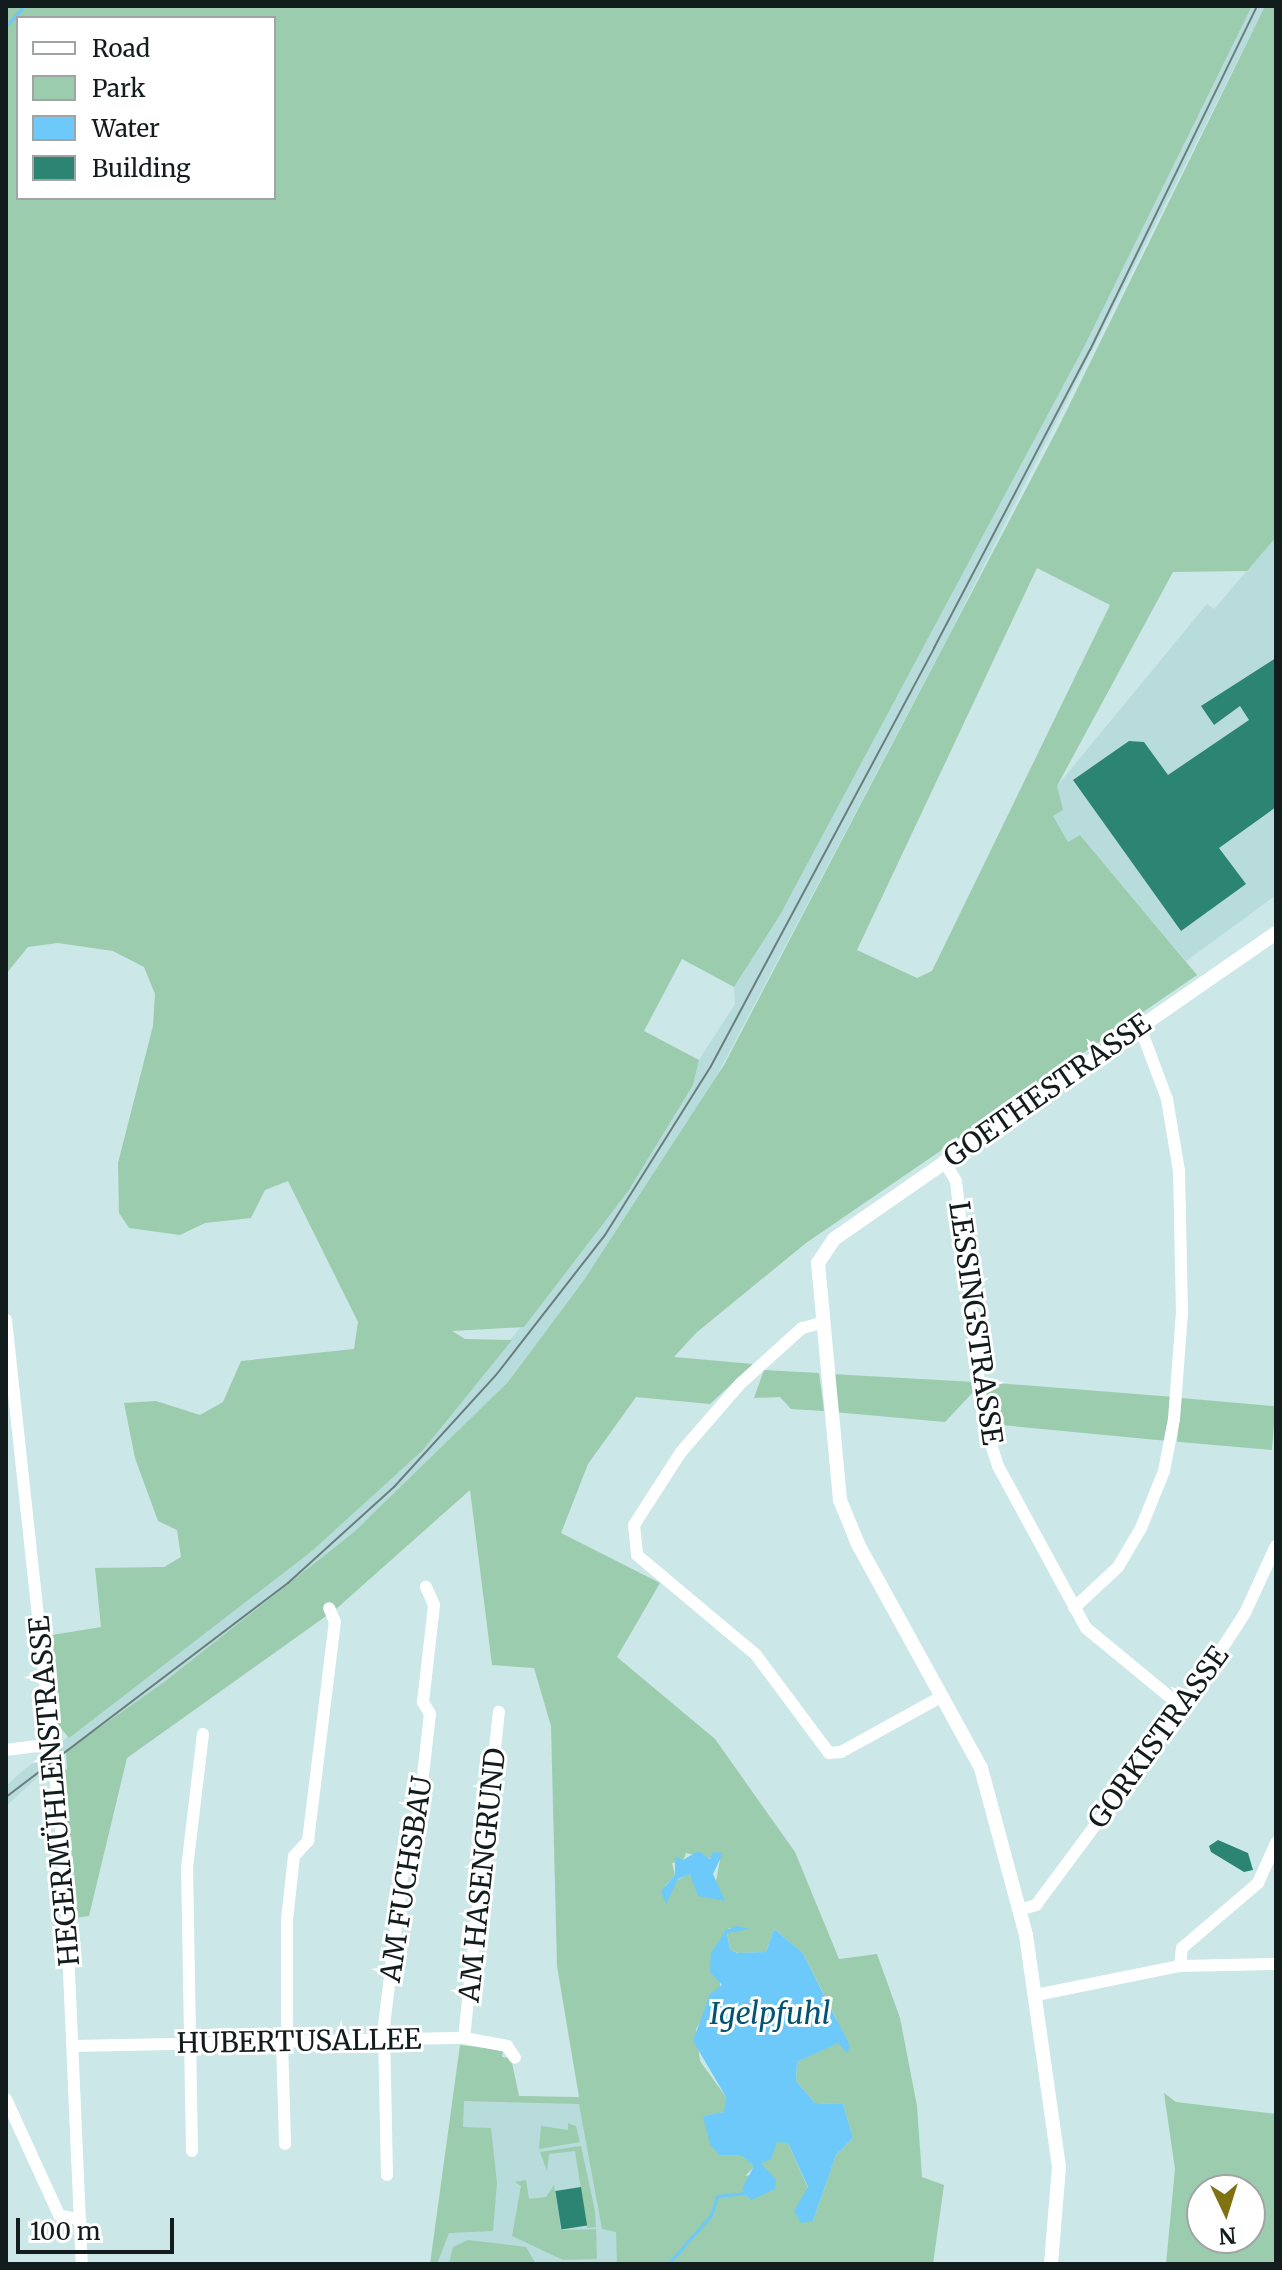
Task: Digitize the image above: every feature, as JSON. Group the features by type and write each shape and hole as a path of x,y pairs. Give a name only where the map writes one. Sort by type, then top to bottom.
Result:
{"street":[{"name":"GOETHESTRASSE","path":"821,1323 822,1251 944,1161 1274,940"},
{"path":"1074,1608 1118,1567 1141,1528 1164,1471 1174,1419 1182,1313 1179,1171 1167,1099 1140,1027"},
{"name":"LESSINGSTRASSE","path":"944,1161 956,1181 991,1446 1074,1608 1103,1647 1183,1708"},
{"name":"HEGERMÜHLENSTRASSE","path":"6,1320 53,1744 74,2046 82,2264"},
{"path":"943,1696 841,1752 829,1753 749,1648 637,1555 634,1525 681,1452 740,1384 802,1328 821,1323 845,1516 943,1696 981,1768 1019,1910 1036,1995 1059,2167 1051,2264"},
{"name":"GORKISTRASSE","path":"1019,1910 1036,1905 1183,1708 1245,1613 1276,1546"},
{"name":"AM FUCHSBAU","path":"387,2175 385,2040 403,1869 414,1854 430,1714 423,1702 434,1605 426,1587"},
{"path":"285,2144 287,1920 294,1856 308,1841 335,1622 329,1608"},
{"name":"AM HASENGRUND","path":"464,2038 499,1712"},
{"path":"192,2151 187,1868 203,1734"},
{"path":"6,1750 53,1744"},
{"path":"1180,1966 1182,1948 1258,1883 1276,1843"},
{"path":"1036,1995 1180,1966 1276,1964"},
{"name":"HUBERTUSALLEE","path":"74,2046 464,2038 507,2046 515,2058"},
{"path":"6,2099 59,2215 80,2220"}],"shaded area":[{"path":"1252,6 1265,6 948,637 694,1119 584,1280 508,1382 354,1532 164,1682 73,1745 6,1806 6,1786 20,1773 312,1551 423,1450 629,1190 693,1085 699,1060 735,1004 734,987 780,915 1085,345"},
{"path":"1276,537 1276,895 1186,961 1080,835 1068,842 1053,816 1062,810 1057,786 1207,604 1214,609"},
{"path":"454,2095 579,2098 624,2223 617,2264 434,2264"}],"green space":[{"path":"6,6 1252,6 1085,345 780,915 734,987 682,959 644,1031 699,1060 693,1085 629,1190 524,1327 452,1331 465,1339 512,1340 423,1450 312,1551 69,1738 58,1725 46,1636 101,1627 95,1568 164,1567 181,1557 177,1530 158,1521 135,1458 124,1403 156,1401 200,1415 223,1402 241,1361 354,1349 358,1322 288,1181 265,1190 251,1218 205,1223 180,1235 129,1228 119,1213 118,1163 153,1026 155,994 144,967 113,951 58,943 28,947 6,974"},
{"path":"1265,6 1276,6 1276,537 1247,571 1173,572 1057,786 1063,810 1053,816 1068,842 1080,835 1197,975 806,1243 696,1333 674,1357 753,1364 710,1404 636,1397 588,1464 561,1533 660,1583 617,1657 715,1739 795,1852 839,1959 877,1954 900,2018 917,2106 922,2177 944,2185 933,2264 617,2264 616,2232 602,2229 579,2104 464,2101 463,2127 491,2128 497,2183 493,2231 449,2233 437,2264 430,2264 460,2045 503,2050 502,2057 511,2058 519,2096 579,2097 557,1966 551,1726 534,1668 492,1665 470,1490 336,1609 127,1758 89,1916 74,1918 62,1771 67,1769 66,1751 164,1682 354,1532 508,1382 584,1280 724,1065 1060,424","holes":["1037,568 1110,605 932,971 917,978 857,950","686,1853 720,1860 713,1897 689,1874 664,1887 675,1875 672,1863 683,1861","774,1929 802,1952 837,2020 838,2042 797,2062 796,2081 815,2103 843,2104 853,2138 836,2155 813,2221 808,2188 788,2143 777,2141 761,2163 765,2172 745,2176 755,2166 742,2156 719,2155 704,2116 725,2112 726,2097 700,2061 696,2029 720,1991 721,1944 727,1932 730,1950 739,1953 766,1952"]},
{"path":"764,1370 819,1373 824,1411 791,1409 780,1397 754,1398"},
{"path":"831,1374 975,1382 975,1390 945,1422 834,1412"},
{"path":"983,1382 1174,1397 1168,1441 991,1424 985,1403 996,1398 985,1395"},
{"path":"1181,1398 1276,1406 1272,1450 1177,1442"},
{"path":"1164,2093 1176,2102 1276,2114 1276,2264 1166,2264 1175,2169"},
{"path":"568,2123 576,2126 580,2142 539,2149 541,2126 568,2130"},
{"path":"581,2146 596,2227 587,2228 575,2151 549,2154 547,2171 540,2152"},
{"path":"526,2180 529,2199 546,2197 554,2185 561,2230 596,2229 597,2259 563,2260 512,2236 521,2186 515,2182"},
{"path":"468,2240 526,2247 536,2264 449,2264 453,2247"}],"water":[{"path":"698,1851 710,1859 713,1852 723,1853 713,1874 725,1901 698,1896 690,1874 678,1879 666,1904 661,1891 675,1875 675,1856 683,1860"},
{"name":"Igelpfuhl","path":"737,1926 750,1929 727,1933 730,1950 738,1953 766,1952 774,1929 802,1952 850,2046 847,2053 838,2043 797,2062 796,2081 815,2103 843,2104 853,2138 836,2155 813,2221 801,2223 794,2211 808,2187 788,2143 777,2142 771,2159 761,2163 776,2180 775,2189 751,2200 742,2189 754,2166 742,2156 719,2155 710,2144 703,2116 724,2112 726,2097 693,2041 710,1994 722,1985 710,1972 711,1953 726,1930"}],"building":[{"path":"1276,658 1276,807 1219,848 1246,884 1181,931 1073,780 1129,741 1144,742 1168,775 1249,720 1240,706 1214,725 1201,706"},
{"path":"1218,1840 1248,1853 1253,1870 1244,1872 1211,1852 1209,1846"},
{"path":"581,2187 587,2226 561,2230 555,2191"}],"waterway":[{"path":"6,26 24,6"},
{"path":"668,2264 711,2215 717,2196 745,2193"}],"tram line":[{"path":"6,1797 288,1583 394,1487 496,1375 605,1235 711,1066 934,648 1090,350 1257,6"}]}
